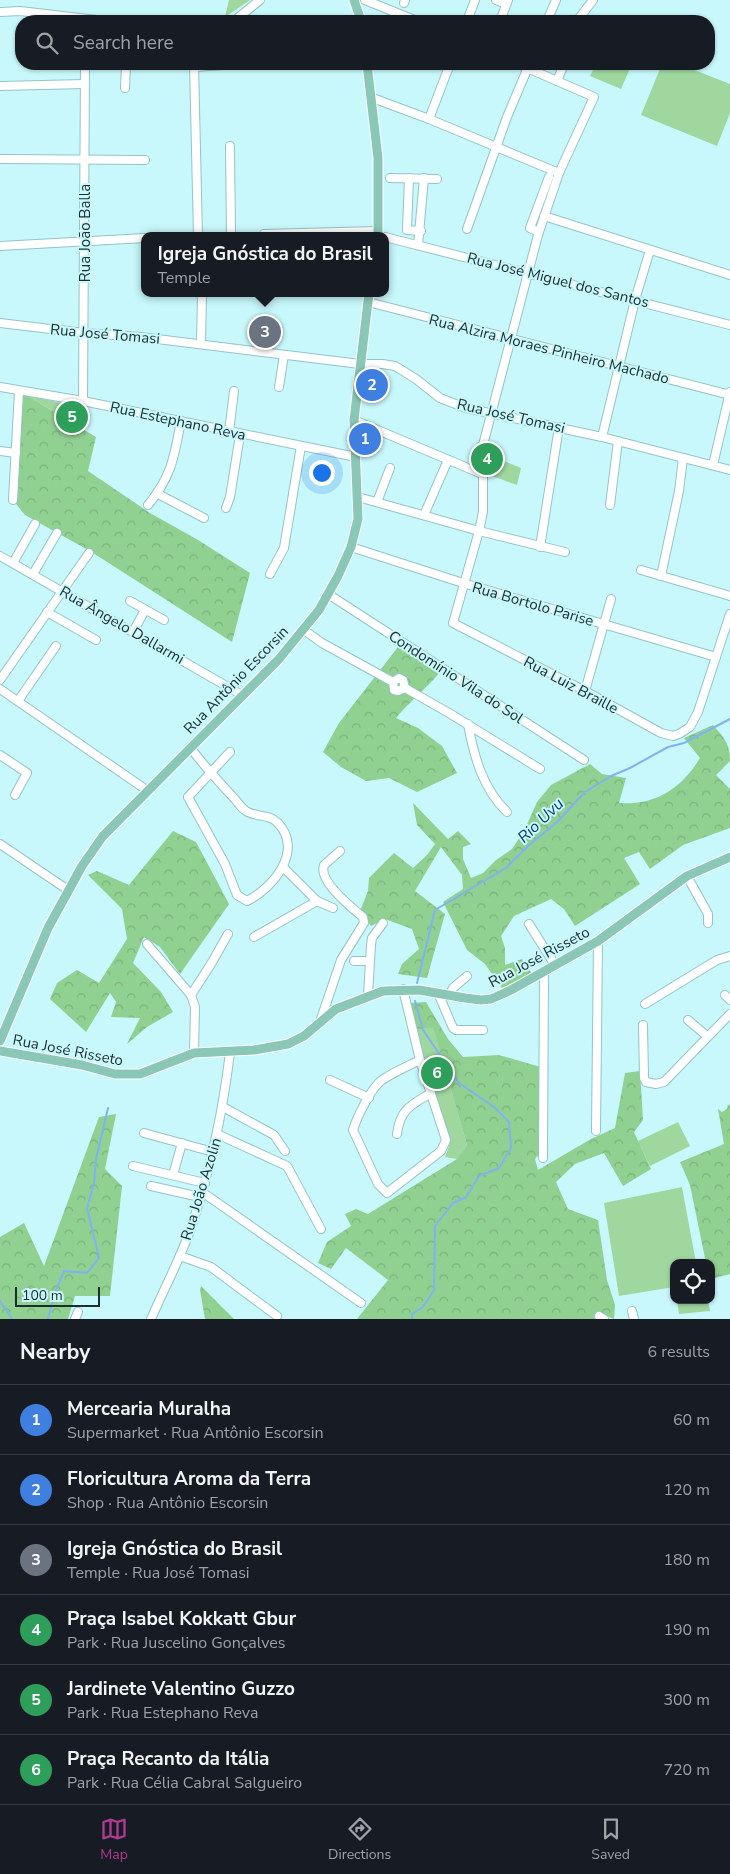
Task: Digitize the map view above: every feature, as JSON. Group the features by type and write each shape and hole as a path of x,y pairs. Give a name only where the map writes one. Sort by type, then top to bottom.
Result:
{"main road":[{"path":"354,0 359,15"},
{"path":"368,70 378,158 379,232"},
{"name":"Rua Antônio Escorsin","path":"0,1041 48,928 82,866 103,836 279,658 304,630 319,610 352,547 358,519 354,420 368,298"},
{"name":"Rua José Risseto","path":"0,1051 66,1062 129,1076 140,1074 194,1053 254,1050 288,1044 304,1036 336,1009 383,990 419,990 481,1000 491,999 511,990 598,941 687,876 730,858"}],"street":[{"path":"241,15 260,0"},
{"path":"365,0 402,15"},
{"path":"469,15 475,0"},
{"path":"496,0 507,2 500,15"},
{"path":"550,15 556,0"},
{"path":"582,15 593,0"},
{"path":"0,12 45,15"},
{"name":"Rua João Balla","path":"83,402 85,70"},
{"path":"126,70 126,88"},
{"path":"194,70 198,232"},
{"path":"429,119 448,70"},
{"path":"467,229 526,70"},
{"path":"463,583 479,531 482,512 483,445 539,232 559,173 594,97 536,70"},
{"path":"557,81 562,70"},
{"path":"0,86 84,84"},
{"path":"370,97 429,119 559,173"},
{"path":"230,146 232,232"},
{"path":"0,159 145,160"},
{"path":"539,232 530,228 549,177"},
{"path":"390,178 437,179"},
{"path":"409,178 407,230 420,231"},
{"path":"418,245 424,178"},
{"path":"544,216 730,275"},
{"path":"0,246 141,238"},
{"name":"Rua José Miguel dos Santos","path":"389,238 730,325"},
{"path":"602,437 620,367 646,248"},
{"path":"201,344 202,297"},
{"name":"Rua Alzira Moraes Pinheiro Machado","path":"368,298 512,340 730,394"},
{"name":"Rua José Tomasi","path":"0,322 360,364 394,366 416,379 440,398 466,408 602,437 730,470"},
{"path":"279,387 284,354"},
{"name":"Rua Estephano Reva","path":"0,387 181,421 240,435 356,457"},
{"path":"13,500 19,391"},
{"path":"229,432 234,391"},
{"path":"714,465 730,394"},
{"path":"354,420 482,474"},
{"path":"148,505 165,483 172,465 181,421"},
{"path":"540,547 559,427"},
{"path":"226,508 230,496 240,435"},
{"path":"610,505 618,441"},
{"path":"270,574 284,548 301,446"},
{"path":"0,451 16,453"},
{"path":"662,576 679,491 683,458"},
{"path":"424,515 448,460"},
{"path":"377,502 390,468"},
{"path":"158,494 204,518"},
{"path":"358,496 479,531 565,552"},
{"path":"13,563 34,524"},
{"path":"33,574 57,533"},
{"name":"Rua Bortolo Parise","path":"352,547 463,583 716,657"},
{"path":"0,680 89,553"},
{"name":"Rua Ângelo Dallarmi","path":"0,556 242,695"},
{"path":"641,570 730,596"},
{"name":"Rua Luiz Braille","path":"463,583 453,623 585,691 661,733 673,736 680,734 690,727 698,712 716,657"},
{"name":"Condomínio Vila do Sol","path":"328,594 584,760"},
{"path":"585,691 611,599"},
{"path":"130,601 164,620"},
{"path":"133,632 145,610"},
{"path":"47,612 96,640"},
{"path":"716,657 730,614"},
{"path":"304,630 322,643 393,682 394,690 398,691 404,688 468,724 540,769"},
{"path":"18,701 56,646"},
{"path":"0,689 148,791"},
{"path":"468,724 472,747 481,772 489,790 507,812"},
{"path":"190,747 210,773 246,811 269,816 284,832 287,859 284,868 261,894 248,901 237,895 225,864 188,797 210,773 230,752"},
{"path":"0,755 27,773 15,796"},
{"path":"0,844 68,890"},
{"path":"319,1024 341,960 364,924 363,918 337,896 323,873 324,865 340,851"},
{"path":"284,868 317,902 333,908"},
{"path":"687,876 708,914 708,923"},
{"path":"254,937 317,902"},
{"path":"368,996 372,938 383,923"},
{"path":"529,924 555,965"},
{"path":"191,995 228,934"},
{"path":"596,1131 598,941"},
{"path":"147,944 191,995 195,1007 194,1053"},
{"path":"645,1004 717,960 730,956"},
{"path":"354,961 370,961"},
{"path":"544,971 544,1158"},
{"path":"449,996 453,988 467,976"},
{"path":"403,989 420,1060 446,1140 434,1157 387,1193 378,1184 365,1159 354,1130 368,1098 376,1086 382,1080 420,1060"},
{"path":"438,993 453,1028 456,1030 483,1030"},
{"path":"643,1026 644,1078 646,1082 651,1084 664,1082 730,1014"},
{"path":"688,1020 707,1036"},
{"name":"Rua João Azolin","path":"150,1319 180,1256 205,1183 217,1134 230,1052"},
{"path":"330,1080 368,1098"},
{"path":"397,1134 398,1125 408,1106 431,1094"},
{"path":"222,1107 274,1134 285,1151"},
{"path":"144,1133 206,1150"},
{"path":"217,1134 287,1166 320,1229"},
{"path":"173,1175 182,1143"},
{"path":"133,1166 205,1183"},
{"path":"151,1186 201,1195 361,1303"},
{"path":"180,1256 211,1266 277,1316"}],"green space":[{"path":"229,0 250,0 228,15 225,15"},
{"path":"593,70 629,70 621,89 590,76"},
{"path":"660,70 694,70 730,84 730,113 717,146 641,115"},
{"path":"21,395 26,395 96,437 88,471 150,513 198,540 250,573 232,642 90,551 25,515 13,500"},
{"path":"26,395 83,408 80,427"},
{"path":"477,450 521,468 517,485 473,469"},
{"path":"398,647 441,671 396,718 418,728 442,746 457,773 417,792 389,778 366,781 341,767 323,752 339,723"},
{"path":"713,725 723,737 729,750 730,761 716,775 730,789 730,828 683,845 650,869 639,852 624,858 640,884 575,926 564,909 551,899 514,916 501,936 505,948 505,965 522,959 532,974 502,988 485,964 467,950 443,902 463,889 462,875 441,847 415,891 445,914 427,978 398,974 402,964 419,949 412,929 385,919 371,926 360,911 368,891 369,878 394,853 413,868 427,855 435,844 417,825 413,803 448,839 458,831 471,844 463,847 463,859 471,878 483,873 496,860 512,849 524,831 537,802 551,785 590,764 602,774 626,778 619,803 632,803 656,798 666,793 685,778 700,758 684,738"},
{"path":"173,831 196,842 229,904 180,974 160,947 144,937 133,963 161,992 173,1012 147,1027 127,1044 140,1018 111,1017 116,1002 110,993 86,1032 50,999 57,983 77,970 99,983 127,939 122,909 88,875 97,871 129,885"},
{"path":"426,1002 448,1039 463,1057 499,1055 544,1068 540,1153 535,1159 538,1170 591,1139 615,1128 625,1073 640,1071 643,1120 634,1132 651,1169 623,1186 604,1153 575,1164 556,1182 568,1209 598,1220 607,1280 615,1305 614,1319 599,1313 596,1319 357,1319 388,1280 346,1248 331,1269 318,1263 327,1242 351,1226 345,1214 356,1209 368,1214 457,1159 467,1145 433,1027 415,1030 409,1003"},
{"path":"433,1026 467,1145 457,1159 445,1157 450,1143 415,1030"},
{"path":"728,1104 730,1106 730,1274 715,1278 715,1259 705,1259 690,1185 680,1162 724,1144 718,1109 722,1112 727,1109"},
{"path":"116,1114 105,1169 122,1186 110,1296 75,1296 68,1319 0,1319 0,1237 24,1223 44,1266 99,1117"},
{"path":"678,1122 690,1146 650,1166 638,1141"},
{"path":"682,1187 695,1259 670,1259 670,1288 619,1296 604,1203"},
{"path":"201,1286 234,1319 205,1319"},
{"path":"678,1304 709,1304 710,1311 679,1314"}],"waterway":[{"name":"Rio Uvu","path":"417,983 435,910 506,868 529,845 556,823 585,792 611,776 668,747 684,743 730,719"},
{"name":"Rio Uvu","path":"412,1319 412,1314 423,1307 434,1290 435,1226 453,1203 466,1197 479,1176 499,1168 511,1148 509,1122 494,1107 459,1083 423,1030 415,1001"},
{"path":"48,1319 55,1293 64,1271 87,1273 99,1258 87,1208 94,1183 96,1159 108,1108"},
{"path":"0,1301 12,1319"}],"place":[{"name":"Igreja Gnóstica do Brasil","path":"265,332"},
{"name":"Floricultura Aroma da Terra","path":"372,385"},
{"name":"Jardinete Valentino Guzzo","path":"72,417"},
{"name":"Mercearia Muralha","path":"365,439"},
{"name":"Praça Isabel Kokkatt Gbur","path":"487,459"},
{"name":"Praça Recanto da Itália","path":"437,1073"}]}
